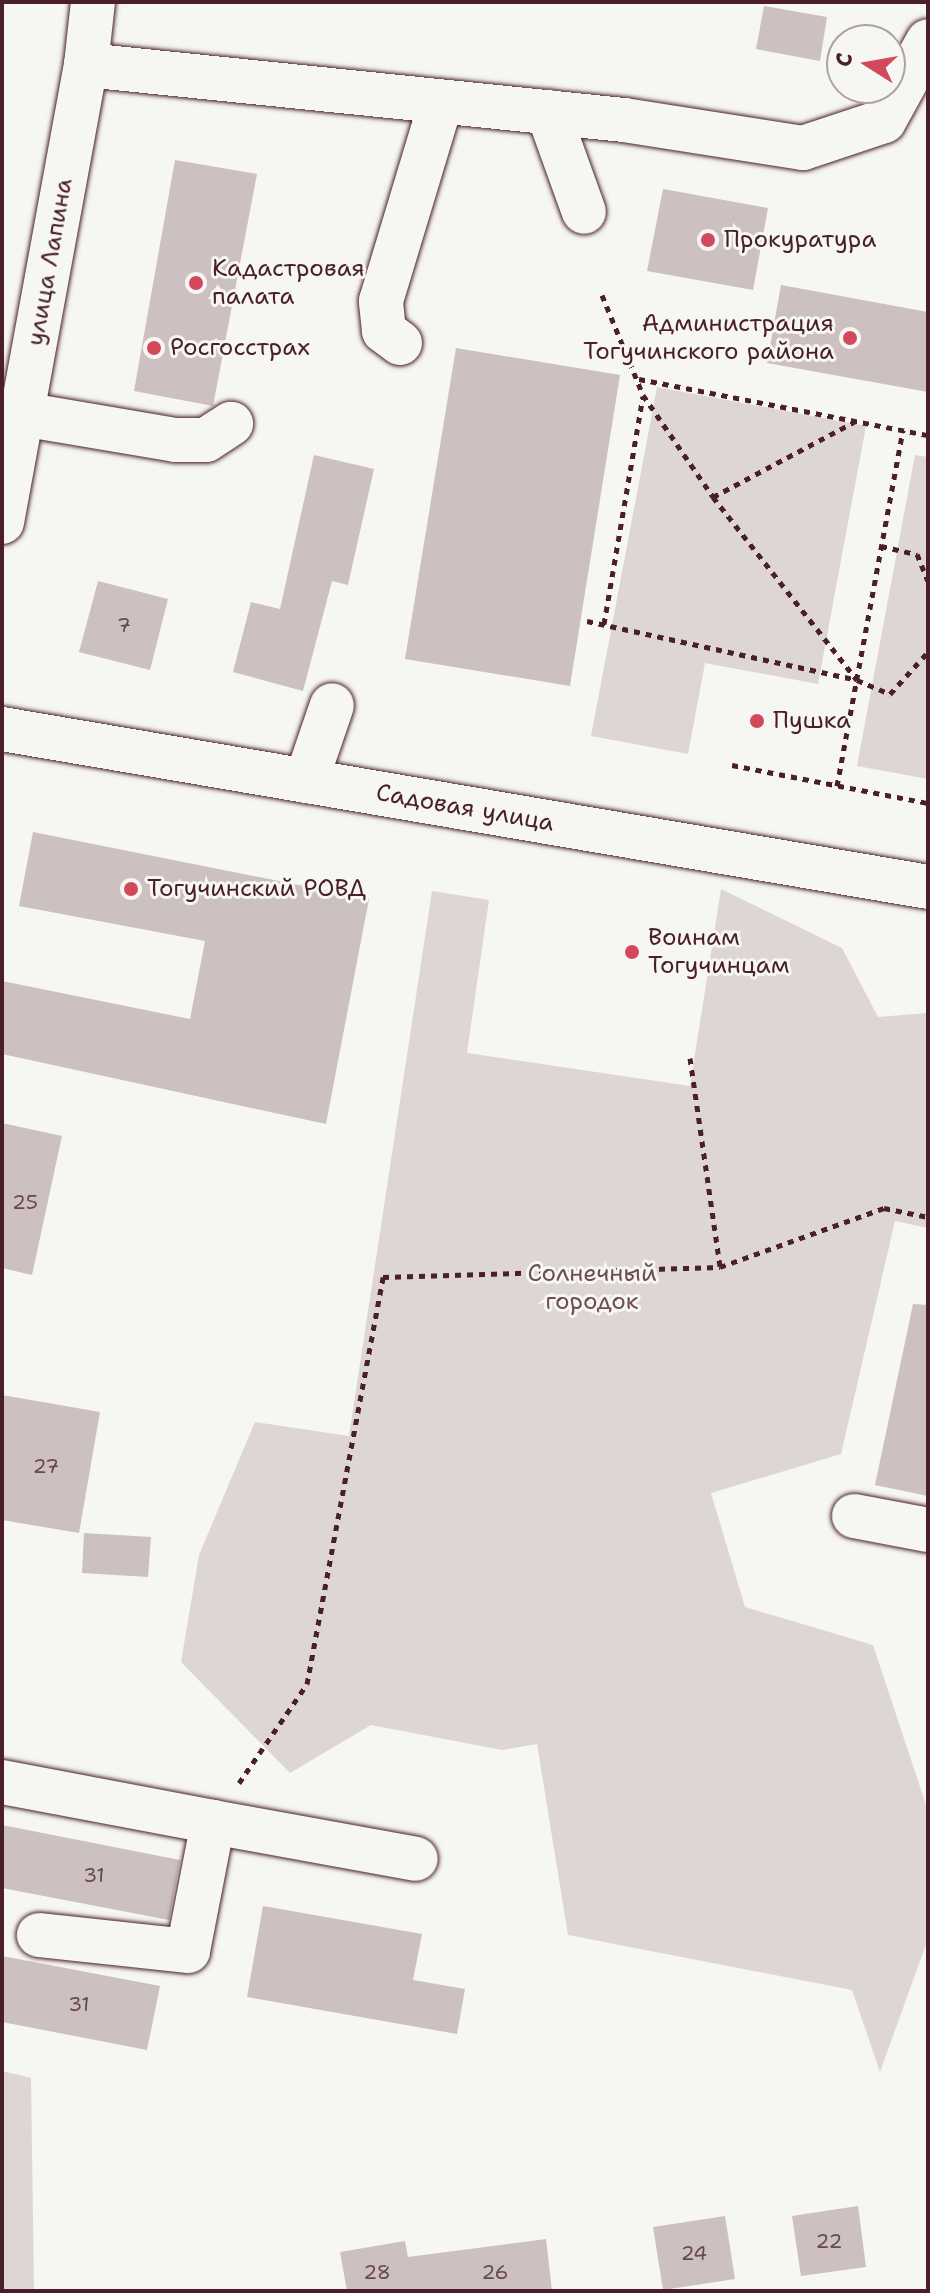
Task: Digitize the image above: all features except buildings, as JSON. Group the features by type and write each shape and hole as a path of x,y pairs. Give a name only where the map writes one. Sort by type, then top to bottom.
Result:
{"street":[{"name":"улица Лапина","path":"2,522 86,65 93,2"},
{"path":"86,65 548,112 803,148 888,135 928,41"},
{"path":"400,343 384,331 381,301 441,102"},
{"path":"548,112 584,212"},
{"path":"22,414 175,440 206,440 231,424"},
{"path":"306,781 332,705"},
{"name":"Садовая улица","path":"2,729 928,887"},
{"path":"854,1516 928,1530"},
{"path":"2,1782 416,1859"},
{"path":"39,1935 188,1951 213,1822"}],"path":[{"path":"602,295 643,395 713,497 857,680"},
{"path":"639,379 928,435"},
{"path":"604,624 643,395"},
{"path":"713,497 855,421"},
{"path":"837,786 903,430"},
{"path":"881,546 917,554 928,581"},
{"path":"587,621 857,680 890,694 928,652"},
{"path":"732,765 928,803"},
{"path":"690,1058 720,1267"},
{"path":"213,1822 307,1684 383,1277 720,1267 884,1208 928,1217"}],"green space":[{"path":"657,387 866,426 818,684 705,663 688,754 591,736"},
{"path":"915,455 928,457 928,779 857,766"},
{"name":"Солнечный городок","path":"721,889 842,948 878,1017 928,1013 928,1228 895,1221 841,1454 711,1493 745,1607 873,1645 928,1811 928,1939 880,2072 852,1990 568,1935 537,1744 502,1750 371,1725 290,1773 181,1662 199,1555 255,1422 349,1436 432,891 489,900 467,1053 690,1086"},
{"path":"2,2071 31,2078 34,2291 2,2291"}],"place":[{"name":"Прокуратура","path":"708,240"},
{"name":"Кадастровая палата","path":"196,283"},
{"name":"Администрация Тогучинского района","path":"850,338"},
{"name":"Росгосстрах","path":"154,348"},
{"name":"Пушка","path":"757,721"},
{"name":"Тогучинский РОВД","path":"131,889"},
{"name":"Воинам Тогучинцам","path":"632,952"}]}
